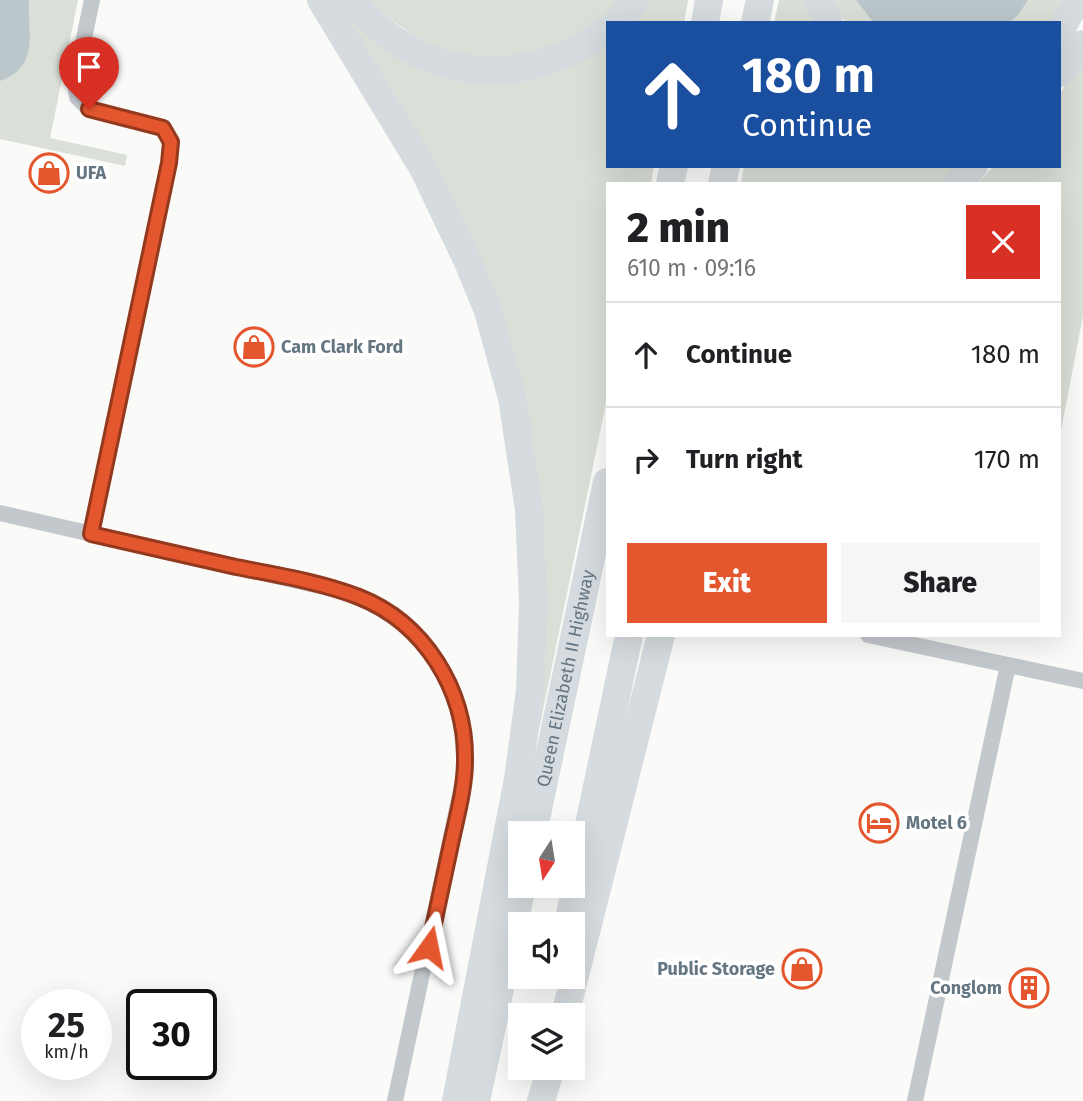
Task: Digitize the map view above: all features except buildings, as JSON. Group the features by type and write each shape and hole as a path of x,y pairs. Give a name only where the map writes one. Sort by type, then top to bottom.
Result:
{"highway":[{"path":"321,0 423,169 468,262 488,311 508,386 526,486 533,602 530,690 518,779 456,1101"},
{"path":"352,0 371,23 400,44 428,59 456,68 502,71 544,65 584,47 606,31"},
{"path":"619,21 636,0"},
{"path":"705,21 709,0"},
{"path":"755,21 760,0"},
{"path":"818,0 828,21"},
{"path":"1061,29 1077,0"},
{"path":"1061,71 1083,44"},
{"path":"960,182 972,168"},
{"name":"Queen Elizabeth II Highway","path":"536,821 606,487"},
{"path":"571,912 629,637"},
{"path":"568,1003 660,637"},
{"path":"476,1101 519,898"},
{"path":"531,1101 535,1080"},
{"path":"541,1101 547,1080"}],"street":[{"path":"91,534 162,204 171,142 163,128 89,109 77,97 75,81 92,0"},
{"path":"0,513 320,586 360,598 403,624 434,657 453,692 462,719 465,761 462,793 395,1101"},
{"path":"877,637 1083,681"},
{"path":"915,1101 1008,665"}],"shaded area":[{"path":"0,0 78,0 50,138 127,155 125,166 0,139"},
{"path":"0,0 29,0 30,36 27,57 22,67 0,81"},
{"path":"331,0 342,0 457,79 497,84 546,75 596,53 606,46 606,168 654,168 651,182 606,182 606,403 539,730 533,728 510,351"},
{"path":"364,0 627,0 576,43 483,63 438,53"},
{"path":"650,0 688,0 684,21 633,21"},
{"path":"779,0 810,0 820,21 774,21"},
{"path":"833,0 1067,0 1059,21 845,21"},
{"path":"856,0 1028,0 1011,21 872,21"},
{"path":"1083,58 1083,316 1061,431 1061,182 979,182 992,168 1061,168 1061,92"},
{"path":"744,168 958,168 947,182 741,182"}],"place":[{"name":"UFA","path":"49,173"},
{"name":"Cam Clark Ford","path":"254,347"},
{"name":"Motel 6","path":"879,823"},
{"name":"Public Storage","path":"802,969"},
{"name":"Conglom","path":"1029,988"}],"route":[{"path":"89,109 163,128 171,142 162,204 91,534 320,586 360,598 403,624 434,657 462,719 465,761 462,793 429,947"}]}
